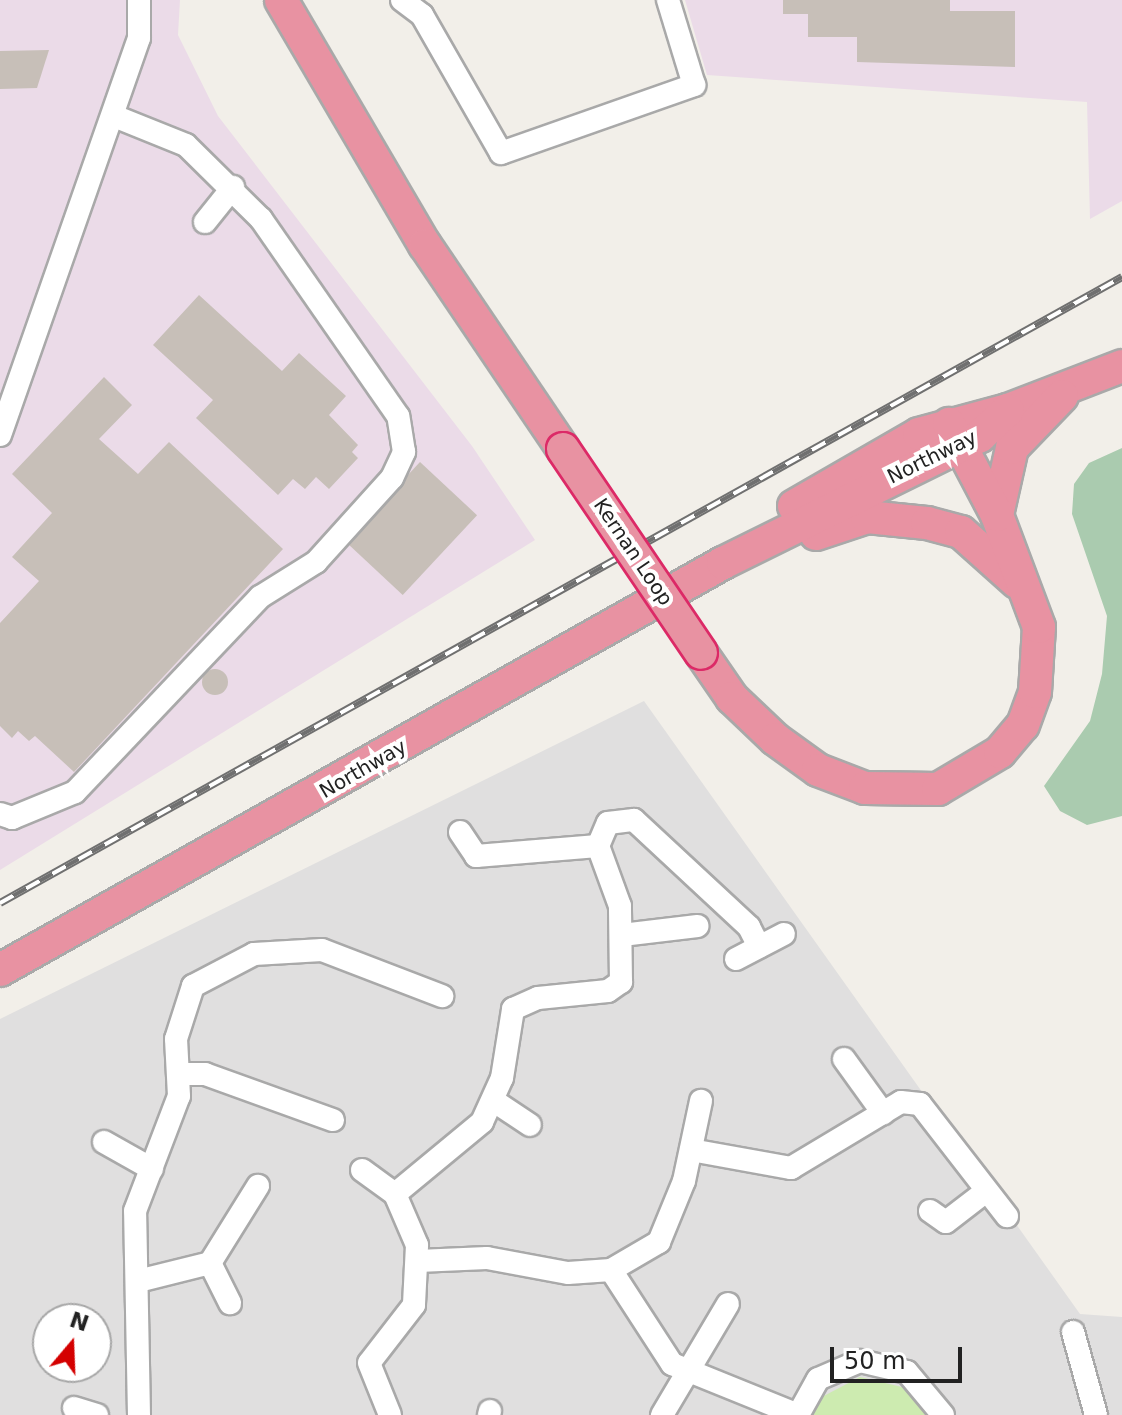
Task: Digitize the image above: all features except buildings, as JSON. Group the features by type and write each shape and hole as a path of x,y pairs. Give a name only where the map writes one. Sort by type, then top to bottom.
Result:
{"highway":[{"name":"Kernan Loop","path":"281,0 425,245 732,698 818,770 865,788 938,789 969,776 1023,725 1040,656 1031,596 997,515 954,434"},
{"name":"Northway","path":"723,563 769,526 941,440 1008,410 1122,366"},
{"path":"997,515 1012,448 1070,388"},
{"name":"Northway","path":"0,970 954,434"},
{"path":"723,563 867,517 896,516 961,532 1031,596"}],"street":[{"path":"0,435 139,38 139,0"},
{"path":"402,0 422,15 501,153 694,85 668,0"},
{"path":"0,814 12,818 75,792 260,597 316,562 392,478 404,452 398,416 233,187 186,145 114,116"},
{"path":"205,222 233,187"},
{"path":"395,1194 482,1122 494,1101 513,1009 538,998 608,991 621,982 620,906 598,846 608,823 634,820 749,927 759,947"},
{"path":"460,832 476,856 598,846"},
{"path":"622,935 697,926"},
{"path":"736,959 784,934"},
{"path":"139,1415 135,1211 152,1169 182,1074 176,1039 193,986 254,954 322,950 442,996"},
{"path":"844,1059 883,1113"},
{"path":"182,1074 205,1074 333,1120"},
{"path":"494,1101 534,1126"},
{"path":"418,1261 487,1258 568,1273 611,1270 659,1242 691,1150 701,1101"},
{"path":"691,1150 791,1168 901,1102 920,1104 985,1192 1007,1216"},
{"path":"104,1142 152,1169"},
{"path":"362,1170 395,1194 418,1261 414,1305 369,1363 390,1415"},
{"path":"138,1281 210,1263 258,1186"},
{"path":"930,1211 946,1222 985,1192"},
{"path":"210,1263 230,1303"},
{"path":"611,1270 654,1343 686,1373 798,1415 818,1379 860,1361 907,1372 943,1415"},
{"path":"662,1415 728,1304"},
{"path":"1073,1332 1096,1415"},
{"path":"74,1408 97,1415"}],"shaded area":[{"path":"0,0 180,0 178,35 218,116 472,446 535,540 0,870"},
{"path":"685,0 1122,0 1122,201 1090,219 1087,102 707,75"},
{"path":"644,701 1080,1314 1122,1317 1122,1415 0,1415 0,1019"}],"green space":[{"path":"1122,448 1122,816 1087,825 1060,811 1044,786 1090,721 1102,674 1107,616 1072,514 1074,484 1089,463"},
{"path":"860,1377 906,1388 929,1415 812,1415 818,1399"}],"railway":[{"path":"0,903 1122,277"}]}
